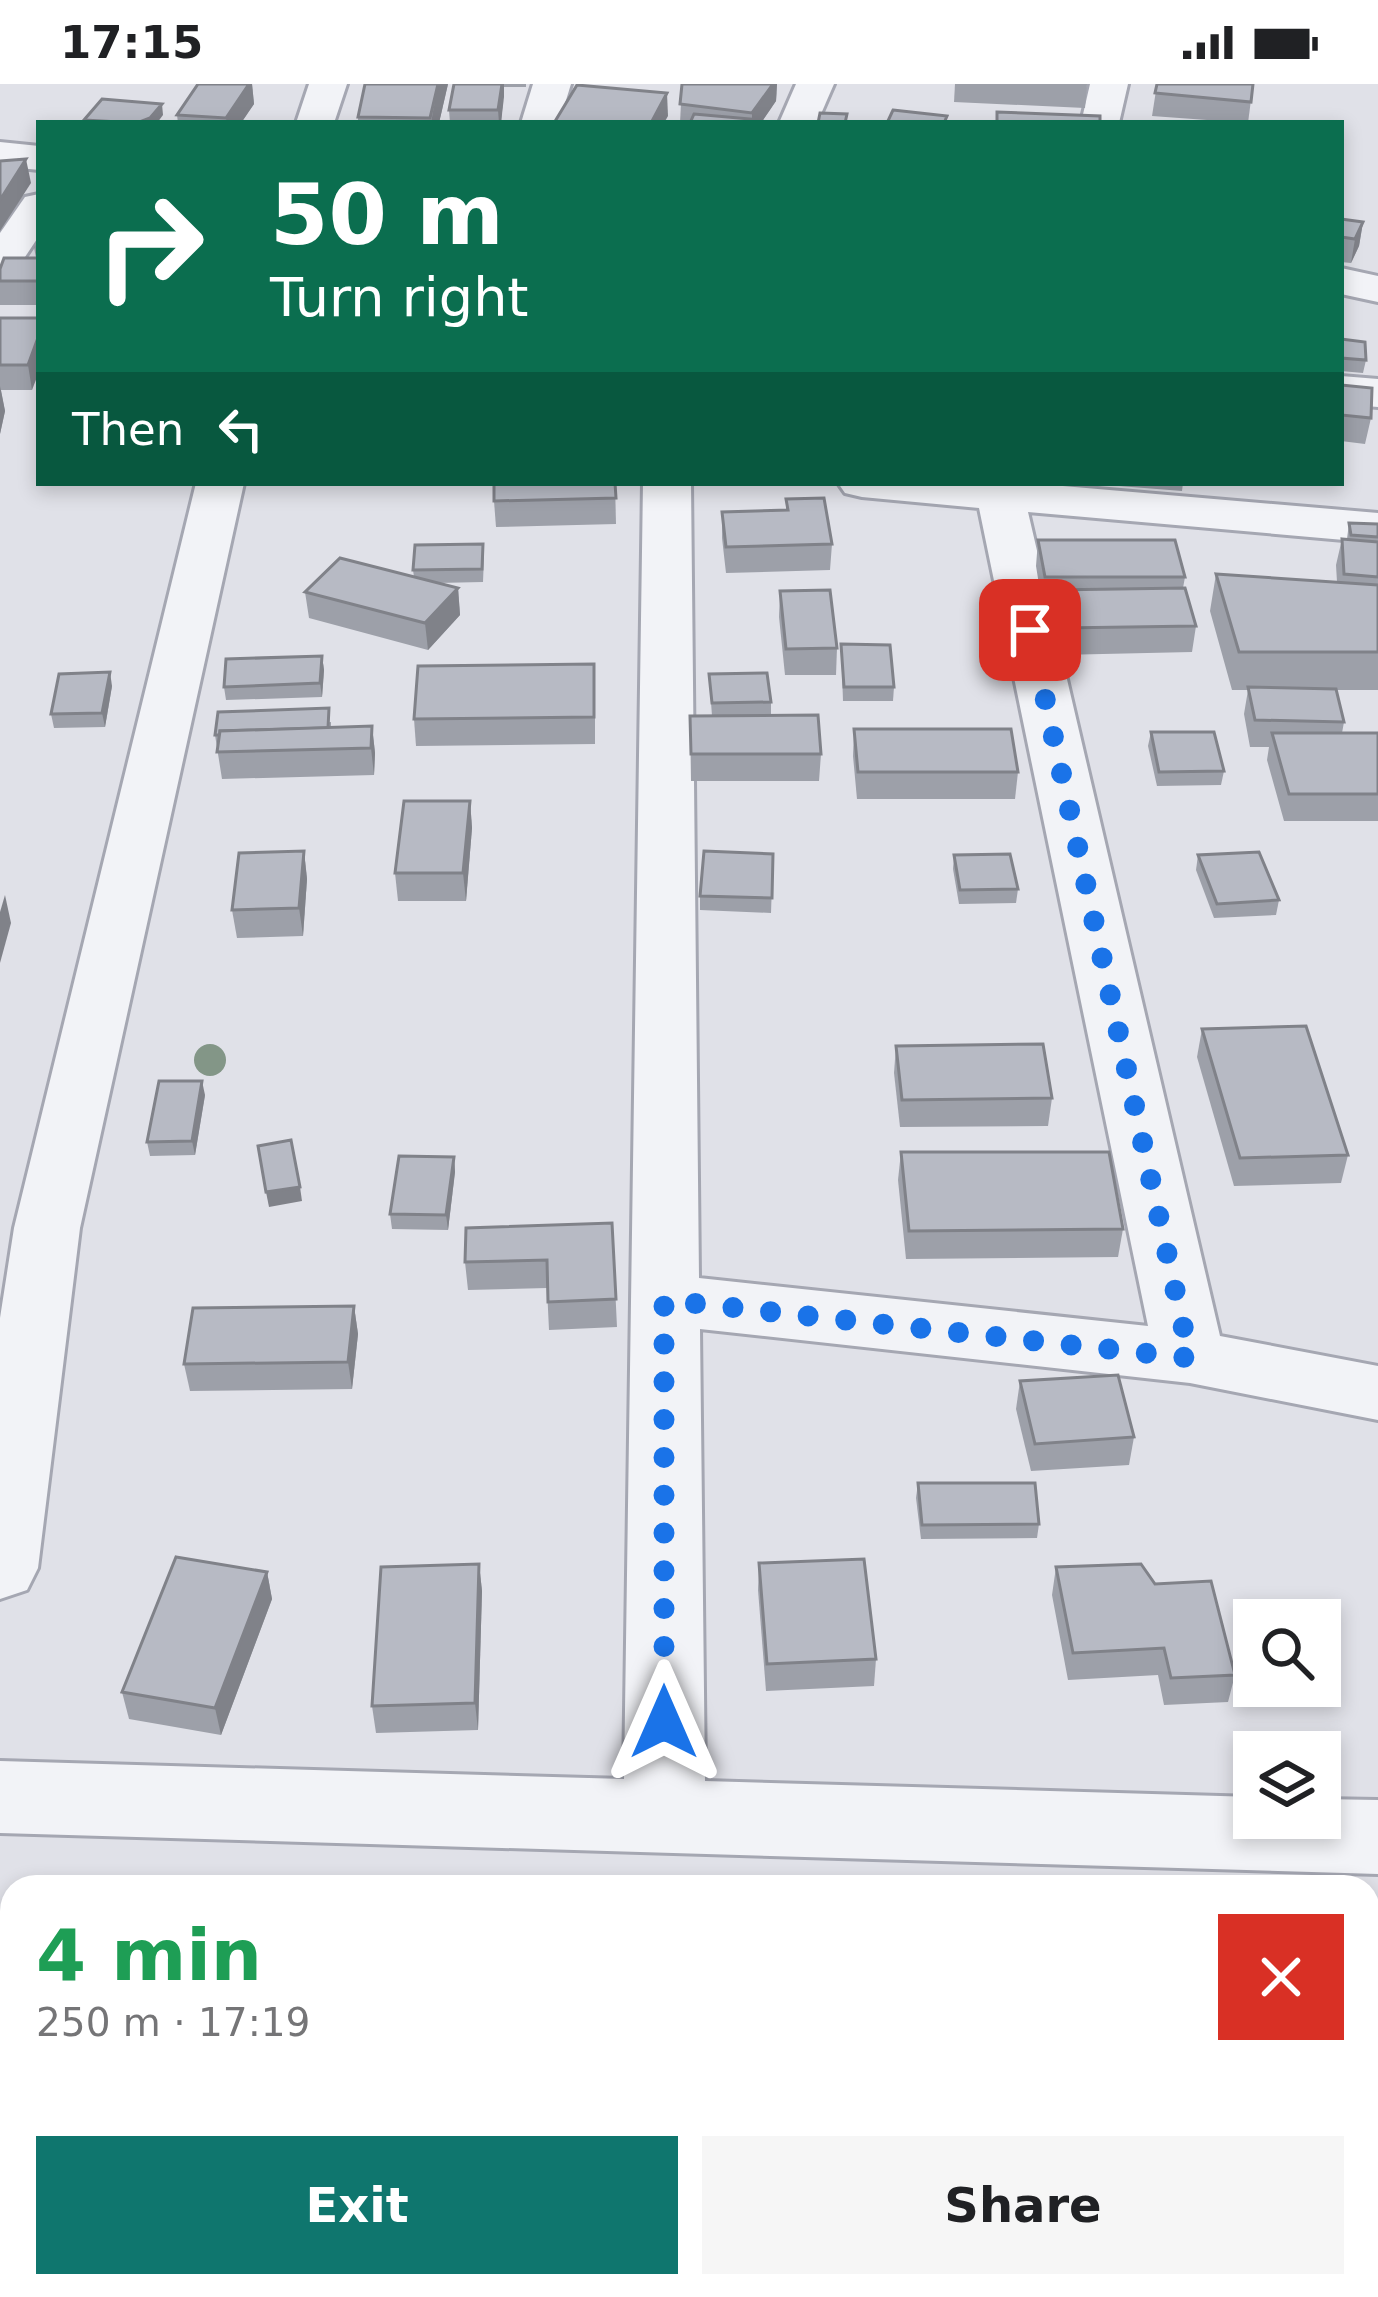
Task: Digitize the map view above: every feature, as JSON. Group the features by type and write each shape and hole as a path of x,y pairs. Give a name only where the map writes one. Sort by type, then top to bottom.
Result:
{"street":[{"path":"316,120 328,84"},
{"path":"541,120 552,84"},
{"path":"799,120 815,84"},
{"path":"1101,120 1109,84"},
{"path":"0,154 36,158"},
{"path":"0,263 36,210"},
{"path":"1344,282 1378,289"},
{"path":"1344,390 1378,393"},
{"path":"0,1568 23,1221 219,486"},
{"path":"664,1816 667,486"},
{"path":"900,486 1378,528"},
{"path":"1000,494 1190,1358"},
{"path":"664,1300 1190,1358 1378,1394"},
{"path":"0,1797 1378,1837"}],"building":[{"path":"198,84 249,84 226,118 177,115"},
{"path":"365,84 438,84 430,118 358,117"},
{"path":"454,84 502,84 498,110 449,110"},
{"path":"682,84 773,84 752,113 680,104"},
{"path":"1157,84 1253,84 1251,102 1155,93"},
{"path":"577,85 667,93 653,120 556,120"},
{"path":"102,99 162,104 145,120 84,120"},
{"path":"893,110 947,116 945,120 888,120"},
{"path":"997,112 1100,116 1100,120 997,120"},
{"path":"820,113 847,114 846,120 819,120"},
{"path":"694,114 761,120 691,120"},
{"path":"26,159 0,200 0,161"},
{"path":"1344,219 1363,222 1355,239 1344,237"},
{"path":"4,258 36,258 36,281 0,281"},
{"path":"0,318 36,318 36,343 28,365 0,365"},
{"path":"1344,339 1365,342 1366,360 1344,358"},
{"path":"1344,385 1372,388 1371,418 1344,415"},
{"path":"494,486 615,486 616,498 494,501"},
{"path":"824,498 832,544 726,547 722,512 788,510 786,499"},
{"path":"1349,523 1378,524 1378,537 1351,535"},
{"path":"1342,539 1378,542 1378,577 1344,574"},
{"path":"1038,540 1175,540 1185,577 1045,577"},
{"path":"483,544 482,569 413,570 415,545"},
{"path":"340,558 458,588 425,623 305,592"},
{"path":"1216,574 1378,585 1378,652 1239,652"},
{"path":"1185,588 1196,626 1061,628 1052,590"},
{"path":"830,590 837,648 786,649 780,591"},
{"path":"841,644 890,645 894,687 844,687"},
{"path":"322,656 320,683 224,687 226,659"},
{"path":"594,664 594,717 414,719 418,666"},
{"path":"110,672 102,713 51,714 59,674"},
{"path":"767,673 771,702 712,703 709,674"},
{"path":"1248,687 1336,689 1344,722 1255,720"},
{"path":"329,708 328,728 220,731 215,735 218,712"},
{"path":"818,715 821,754 691,754 690,716"},
{"path":"372,726 371,748 217,752 220,731"},
{"path":"854,729 1011,729 1018,772 858,772"},
{"path":"1151,732 1214,732 1224,771 1159,772"},
{"path":"1272,733 1378,733 1378,794 1289,794"},
{"path":"404,801 470,801 463,873 395,873"},
{"path":"304,851 299,908 232,910 239,853"},
{"path":"704,851 773,854 772,898 700,896"},
{"path":"1259,852 1279,900 1217,904 1198,855"},
{"path":"1010,854 1018,889 960,890 954,855"},
{"path":"1306,1026 1348,1155 1240,1158 1202,1029"},
{"path":"1043,1044 1052,1098 902,1100 896,1046"},
{"path":"159,1081 202,1081 192,1141 147,1142"},
{"path":"291,1140 300,1187 266,1192 258,1146"},
{"path":"901,1152 1109,1152 1123,1229 909,1231"},
{"path":"399,1156 454,1157 446,1215 390,1214"},
{"path":"612,1223 616,1299 548,1302 547,1260 465,1262 466,1228"},
{"path":"354,1306 348,1362 184,1364 193,1308"},
{"path":"1118,1375 1134,1437 1035,1444 1020,1381"},
{"path":"918,1483 1035,1483 1039,1524 922,1525"},
{"path":"176,1557 267,1572 215,1708 122,1692"},
{"path":"864,1559 876,1659 767,1664 759,1563"},
{"path":"479,1564 475,1703 372,1706 381,1567"},
{"path":"1141,1564 1155,1584 1211,1581 1233,1675 1171,1678 1164,1648 1073,1653 1056,1567"}],"route":[{"path":"664,1722 664,1300 1190,1358 1030,630"}]}
